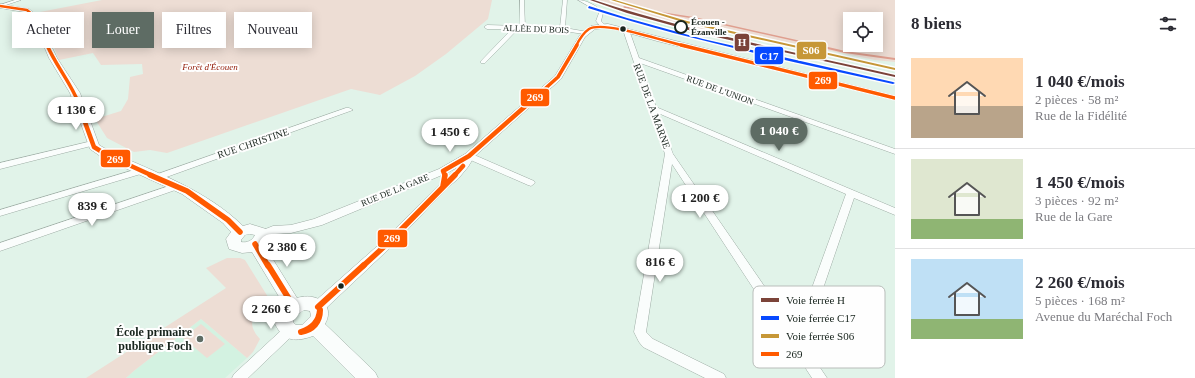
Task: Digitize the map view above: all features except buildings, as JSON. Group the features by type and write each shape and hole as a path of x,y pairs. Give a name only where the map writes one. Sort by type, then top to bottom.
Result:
{"main road":[{"path":"0,8 16,7 27,10 35,16 53,58 75,93 92,143 98,150 178,186 195,196 228,220 240,232 233,239 234,245 243,248 258,240 294,307"},
{"path":"308,303 318,307 321,314 315,326 300,332 290,330 284,324 286,314 294,307 308,303"},
{"path":"315,326 368,378"}],"street":[{"path":"0,8 19,0"},
{"path":"522,0 523,28"},
{"path":"557,0 580,0 599,10 601,13 598,21 603,26"},
{"path":"562,29 565,0"},
{"path":"585,32 590,28 603,26 895,98"},
{"name":"ALLÉE DU BOIS","path":"487,27 562,29 585,32"},
{"path":"483,62 516,28"},
{"name":"RUE DE LA GARE","path":"258,240 273,230 291,229 318,222 443,171 469,156 558,77 585,32"},
{"name":"RUE DE LA MARNE","path":"627,33 635,59 655,109 669,154 759,286"},
{"name":"RUE DE L'UNION","path":"635,59 895,152"},
{"path":"655,109 895,212"},
{"name":"RUE CHRISTINE","path":"158,177 349,110"},
{"path":"0,166 92,143"},
{"path":"669,154 640,332 648,343 719,378"},
{"path":"318,307 387,244 443,186 450,181 467,162 469,156 531,183"},
{"path":"0,213 142,171"},
{"path":"443,171 445,174 443,186"},
{"path":"0,247 178,186"},
{"path":"818,286 851,194"},
{"path":"239,378 290,330"},
{"name":"RUE DE LA MARNE","path":"814,368 820,378"}],"shaded area":[{"path":"584,0 597,0 705,31 895,73 895,78 684,31 672,29 668,30 655,26 658,24 651,22 647,23 629,18 632,17"},
{"name":"École primaire publique Foch","path":"201,319 247,358 225,378 126,378 135,370"}],"green space":[{"name":"Forêt d'Écouen","path":"102,0 492,0 488,19 446,54 415,76 380,95 351,89 167,153 150,150 134,152 107,138 95,119 121,111 128,99 130,77 143,74 142,64 101,65 93,53 59,60 54,48 84,48 84,12 40,12"},
{"path":"597,0 895,0 895,62 875,60 743,33 722,35 658,19"},
{"path":"227,258 240,258 245,260 268,297 253,320 252,325 254,332 260,339 253,352 247,358 201,319 126,378 86,378 226,288 206,268"},
{"path":"201,324 225,344 207,358 183,338"}],"waterway":[{"path":"624,7 695,18 820,46"},
{"path":"815,45 845,52 895,59"}],"rail line":[{"name":"H","path":"591,0 704,33 895,76"},
{"name":"S06","path":"612,0 686,22 895,69"},
{"name":"C17","path":"589,7 702,40 893,83"}],"transit line":[{"name":"269","path":"0,6 27,10 35,17 53,58 75,93 94,147 107,155 187,191 228,220 240,232"},
{"name":"269","path":"443,186 445,174 443,171 469,156 558,77 582,36 589,29 596,27 619,28 659,40 895,98"},
{"name":"269","path":"318,307 387,244 463,166"},
{"name":"269","path":"255,244 294,307"},
{"name":"269","path":"301,332 315,325 319,318 320,310"},
{"name":"269","path":"301,332 312,328 318,322 320,310"}],"place":[{"name":"Écouen - Ézanville","path":"681,27"},
{"name":"École primaire publique Foch","path":"200,339"}]}
